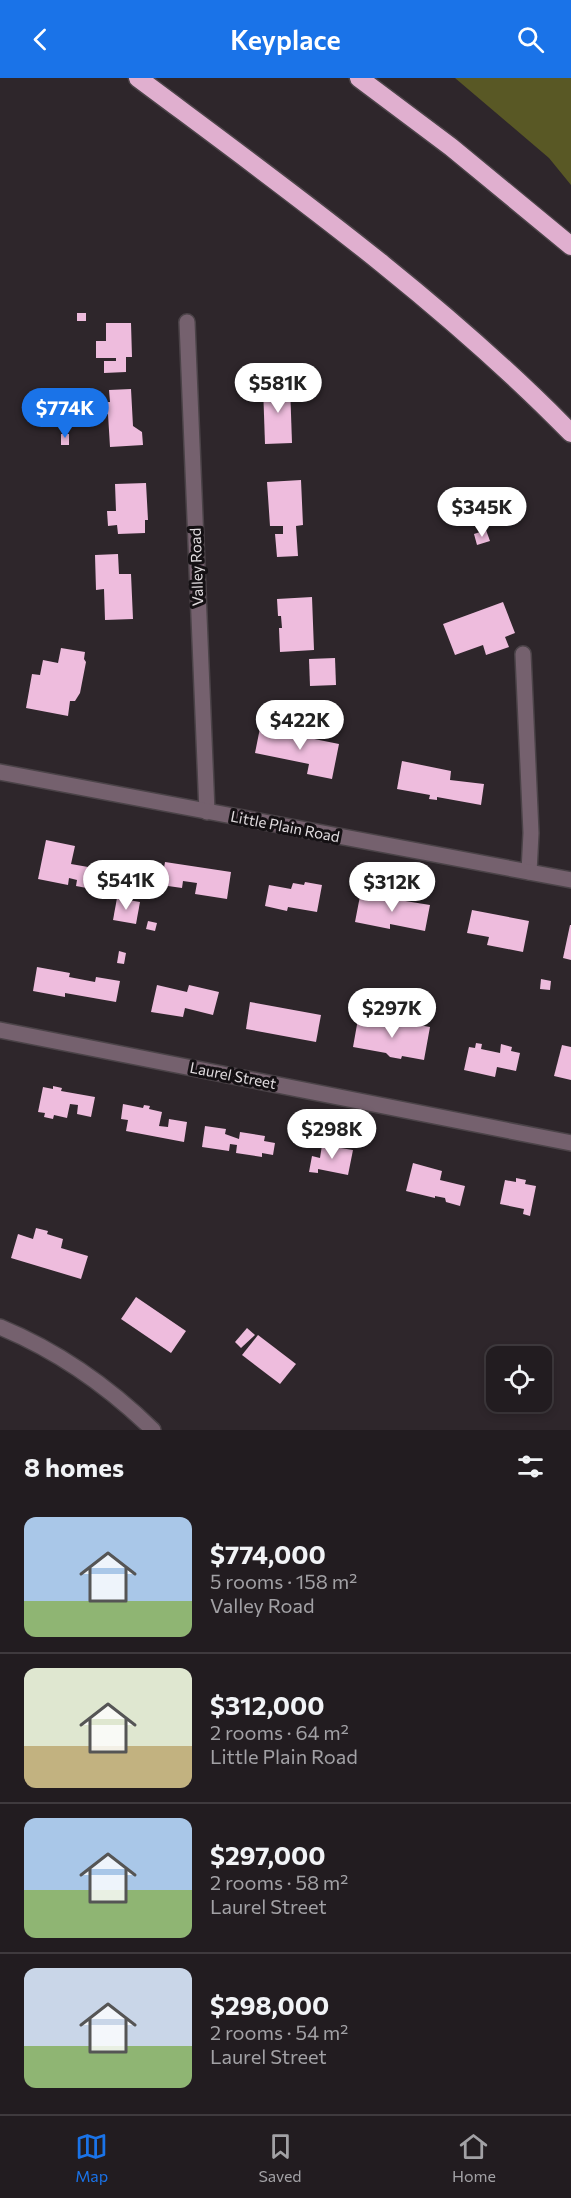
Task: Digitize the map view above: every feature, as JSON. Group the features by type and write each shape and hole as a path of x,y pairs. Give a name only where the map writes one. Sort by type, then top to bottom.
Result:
{"highway":[{"path":"138,78 317,212 422,295 486,351 571,433"},
{"path":"359,78 451,147 571,246"}],"street":[{"name":"Valley Road","path":"187,322 207,812"},
{"path":"523,654 531,833 529,872"},
{"name":"Little Plain Road","path":"0,772 571,880"},
{"name":"Laurel Street","path":"0,1030 571,1143"},
{"path":"0,1327 76,1366 126,1403 153,1430"}],"shaded area":[{"path":"455,78 571,78 571,185 549,158"}],"building":[{"path":"77,313 86,313 86,321 77,321"},
{"path":"106,323 131,323 132,357 126,357 126,372 104,373 104,361 116,361 116,358 96,358 96,341 106,341"},
{"path":"290,385 292,443 265,444 263,386"},
{"path":"131,389 133,426 142,432 143,445 110,447 108,414 97,415 96,403 110,402 109,390"},
{"path":"61,434 69,434 69,445 61,445"},
{"path":"301,480 303,525 296,526 298,556 277,557 275,534 283,534 283,526 270,526 267,482"},
{"path":"146,483 148,520 145,520 145,533 118,534 117,525 108,526 107,511 116,511 115,484"},
{"path":"486,530 490,541 477,545 474,534"},
{"path":"118,554 119,574 131,574 133,619 105,620 104,589 96,590 95,555"},
{"path":"312,597 314,650 280,652 279,628 282,628 281,616 278,616 277,599"},
{"path":"503,602 515,633 505,637 509,647 486,655 483,645 455,655 443,624"},
{"path":"61,648 85,652 86,662 80,693 75,701 70,701 68,716 26,708 32,674 40,675 43,660 58,663"},
{"path":"335,658 336,685 310,686 309,659"},
{"path":"260,728 339,744 332,779 307,774 309,764 255,753"},
{"path":"402,761 451,771 450,780 484,784 481,805 437,797 437,800 429,799 430,795 397,789"},
{"path":"46,840 75,846 71,864 111,871 108,892 76,886 77,880 69,878 68,885 38,879"},
{"path":"165,862 231,872 227,899 195,894 197,883 183,881 182,888 161,885"},
{"path":"305,882 322,885 317,912 288,907 287,911 265,906 269,885 291,889 293,883 304,885"},
{"path":"362,894 430,905 425,931 390,924 390,929 355,922"},
{"path":"117,898 140,902 136,924 113,920"},
{"path":"472,910 529,921 523,952 487,945 489,937 467,933"},
{"path":"148,921 157,923 155,931 146,929"},
{"path":"571,925 571,960 563,958"},
{"path":"119,951 126,953 124,964 117,963"},
{"path":"37,967 70,973 69,977 95,982 96,977 120,981 116,1002 65,993 65,997 33,991"},
{"path":"541,979 551,981 550,990 540,989"},
{"path":"157,985 187,992 189,985 219,992 213,1015 185,1008 183,1017 151,1012"},
{"path":"250,1002 321,1015 316,1042 246,1029"},
{"path":"358,1019 383,1023 383,1020 390,1021 389,1025 406,1027 407,1023 430,1027 424,1060 402,1056 401,1059 390,1057 386,1053 353,1047"},
{"path":"476,1043 482,1044 481,1049 500,1053 501,1044 512,1047 511,1051 520,1053 516,1071 497,1067 495,1077 464,1070 469,1047 475,1048"},
{"path":"562,1045 571,1047 571,1080 554,1076"},
{"path":"53,1086 62,1088 61,1091 95,1097 91,1117 77,1114 78,1105 70,1104 67,1118 54,1115 53,1119 44,1117 45,1113 38,1112 43,1087 53,1089"},
{"path":"123,1104 143,1108 144,1105 150,1106 149,1109 162,1112 159,1126 168,1127 169,1119 187,1122 184,1142 126,1131 128,1120 121,1119"},
{"path":"205,1126 226,1129 225,1134 239,1139 240,1132 265,1136 264,1141 275,1143 273,1155 262,1153 262,1157 236,1153 237,1145 230,1144 229,1151 202,1147"},
{"path":"322,1145 353,1150 348,1175 318,1169 318,1173 309,1172 312,1156 320,1158"},
{"path":"413,1163 442,1171 440,1180 465,1186 460,1206 446,1202 445,1198 406,1191"},
{"path":"516,1178 526,1180 525,1184 536,1186 530,1216 523,1214 524,1209 500,1204 505,1180 516,1182"},
{"path":"36,1228 63,1239 61,1248 88,1256 81,1279 11,1258 18,1234 33,1239"},
{"path":"136,1297 186,1331 171,1353 121,1319"},
{"path":"247,1328 255,1335 241,1348 235,1342"},
{"path":"258,1335 296,1364 280,1384 242,1355"}]}
